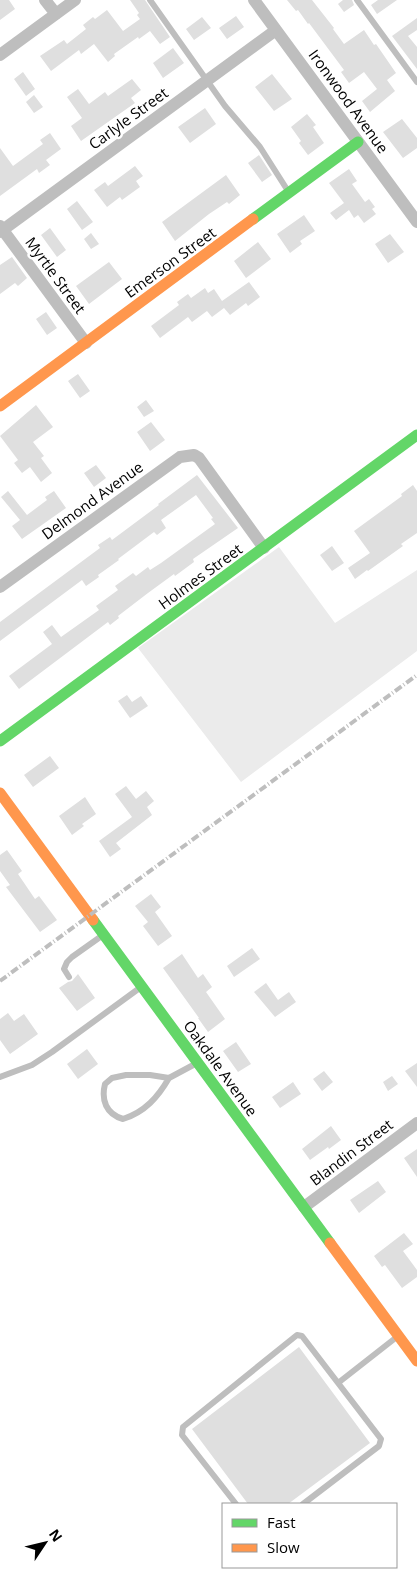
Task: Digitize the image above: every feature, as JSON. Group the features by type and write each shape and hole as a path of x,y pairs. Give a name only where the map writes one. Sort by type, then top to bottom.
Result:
{"street":[{"path":"45,0 56,14"},
{"path":"0,56 75,0"},
{"name":"Ironwood Avenue","path":"254,0 417,222"},
{"name":"Carlyle Street","path":"1,230 276,30"},
{"name":"Emerson Street","path":"0,406 358,142"},
{"name":"Myrtle Street","path":"1,230 86,343"},
{"name":"Holmes Street","path":"0,741 417,435"},
{"name":"Delmond Avenue","path":"0,587 180,456 194,455 199,458 264,548"},
{"name":"Oakdale Avenue","path":"0,793 417,1360"},
{"name":"Blandin Street","path":"304,1207 417,1123"}],"lane":[{"path":"150,0 225,106 260,147 289,193"},
{"path":"357,0 417,82"},
{"path":"69,977 64,969 67,962 104,934"},
{"path":"0,1077 32,1064 52,1052 142,986"},
{"path":"169,1078 150,1075 126,1075 112,1078 105,1084 102,1099 111,1114 123,1119 133,1116 144,1109 162,1090 169,1078 198,1062"},
{"path":"235,1503 182,1435 183,1427 297,1335 302,1336 381,1439 379,1446 304,1503"},
{"path":"338,1383 399,1336"}],"shaded area":[{"path":"279,547 335,623 417,570 417,651 241,782 138,648"}],"building":[{"path":"0,0 9,0 15,9 0,20"},
{"path":"130,0 145,0 170,37 160,44 150,31 114,54 115,56 108,62 94,44 81,54 79,50 51,71 40,56 64,40 67,44 86,29 83,25 93,17 95,19 107,10 123,31 140,19 137,15 139,13"},
{"path":"287,0 312,0 344,44 364,30 396,73 387,80 395,91 370,112 362,101 377,89 364,72 349,83 341,72 344,70 309,23"},
{"path":"343,0 352,0 354,5 344,12 338,4"},
{"path":"378,0 397,0 377,14 371,5"},
{"path":"236,16 244,27 227,39 219,28"},
{"path":"202,17 211,28 194,40 186,29"},
{"path":"417,18 417,30 408,36 417,47 417,69 392,36"},
{"path":"173,48 184,63 163,78 153,63"},
{"path":"23,72 35,89 26,96 14,79"},
{"path":"272,74 292,99 274,111 255,87"},
{"path":"132,79 141,90 131,98 135,103 81,141 71,126 82,118 67,97 78,89 89,104 105,92 108,96"},
{"path":"34,95 43,107 34,113 26,102"},
{"path":"205,108 216,124 190,143 178,127"},
{"path":"307,114 316,125 313,127 324,143 308,155 291,127"},
{"path":"402,119 417,138 417,148 403,158 383,132"},
{"path":"50,133 61,149 46,160 50,165 39,173 37,169 0,196 0,148 13,166 43,144 40,140"},
{"path":"259,155 272,175 262,182 248,163"},
{"path":"135,166 143,176 136,181 140,187 122,200 120,197 107,207 94,190 105,182 108,186"},
{"path":"349,169 357,181 352,184 365,202 369,199 375,207 372,209 376,214 364,223 358,215 354,218 349,210 336,220 330,213 344,203 329,183"},
{"path":"226,175 240,195 229,204 227,202 209,214 175,241 162,222"},
{"path":"77,201 93,222 82,230 67,209"},
{"path":"304,215 315,231 300,241 302,244 290,253 277,234"},
{"path":"50,228 66,250 57,257 41,235"},
{"path":"91,233 99,244 91,249 84,239"},
{"path":"390,234 404,252 388,263 375,244"},
{"path":"258,242 271,259 246,278 234,261"},
{"path":"12,257 27,278 18,286 15,283 0,294 0,265"},
{"path":"109,262 122,279 89,304 76,286"},
{"path":"249,282 260,297 248,306 246,303 230,315 224,308 212,317 207,311 192,322 188,317 160,338 151,326 179,305 177,302 188,294 191,298 205,288 208,293 214,289 222,301"},
{"path":"46,312 57,328 47,335 36,319"},
{"path":"78,374 90,391 80,398 68,381"},
{"path":"146,400 154,411 144,417 137,407"},
{"path":"36,405 53,427 33,442 44,456 41,458 52,473 41,482 30,467 22,473 14,463 18,460 0,436"},
{"path":"151,422 165,440 150,451 137,432"},
{"path":"96,465 106,478 94,487 84,473"},
{"path":"197,475 238,528 193,559 194,562 175,576 174,574 148,593 118,616 119,618 110,625 108,622 19,689 9,676 52,644 43,632 52,625 61,637 99,610 96,606 118,590 115,586 133,573 136,576 148,567 150,570 161,563 215,524 211,519 213,518 196,495 161,520 166,528 157,535 154,532 86,586 82,580 0,641 0,622 100,548 98,545 110,537 112,540"},
{"path":"413,485 417,491 417,533 401,544 403,546 355,579 348,568 370,553 354,531 402,496 401,494"},
{"path":"8,491 27,515 47,500 45,497 54,491 66,508 22,539 12,526 20,520 1,497"},
{"path":"332,546 344,563 332,571 320,555"},
{"path":"127,695 132,702 141,696 148,706 130,718 118,701"},
{"path":"50,756 59,768 33,787 24,775"},
{"path":"126,786 136,799 146,791 154,801 147,807 152,815 116,843 121,849 110,857 99,841 132,817 115,794"},
{"path":"85,797 96,814 82,824 84,826 72,835 59,816"},
{"path":"7,850 22,871 18,874 35,899 39,896 57,920 40,932 6,887 10,885 0,871 0,855"},
{"path":"151,894 161,907 155,912 172,936 158,946 143,926 148,922 135,906"},
{"path":"252,948 260,959 234,977 227,966"},
{"path":"182,954 198,978 203,974 212,987 206,992 225,1019 208,1032 163,968"},
{"path":"78,974 95,998 77,1011 59,988 72,981"},
{"path":"266,983 278,1000 289,992 296,1002 275,1017 254,992"},
{"path":"8,1013 14,1021 24,1014 38,1034 10,1054 0,1040 0,1019"},
{"path":"236,1042 251,1064 238,1072 223,1051"},
{"path":"87,1049 98,1064 78,1079 67,1064"},
{"path":"417,1063 417,1087 405,1071"},
{"path":"324,1071 333,1082 322,1091 313,1079"},
{"path":"392,1076 398,1084 388,1091 383,1082"},
{"path":"293,1082 301,1094 280,1108 272,1097"},
{"path":"331,1126 341,1140 310,1160 302,1149"},
{"path":"417,1149 417,1177 404,1158"},
{"path":"378,1181 386,1192 359,1213 350,1200"},
{"path":"404,1233 413,1244 403,1251 417,1270 417,1277 402,1288 385,1265 382,1267 374,1256"},
{"path":"299,1347 370,1443 289,1503 247,1503 192,1429"}],"railway":[{"path":"0,981 417,675"}],"traffic: fast":[{"path":"253,219 358,142"},
{"path":"0,741 417,435"},
{"path":"93,920 330,1243"}],"traffic: slow":[{"path":"0,406 253,219"},
{"path":"0,793 93,920"},
{"path":"330,1243 417,1361"}]}
